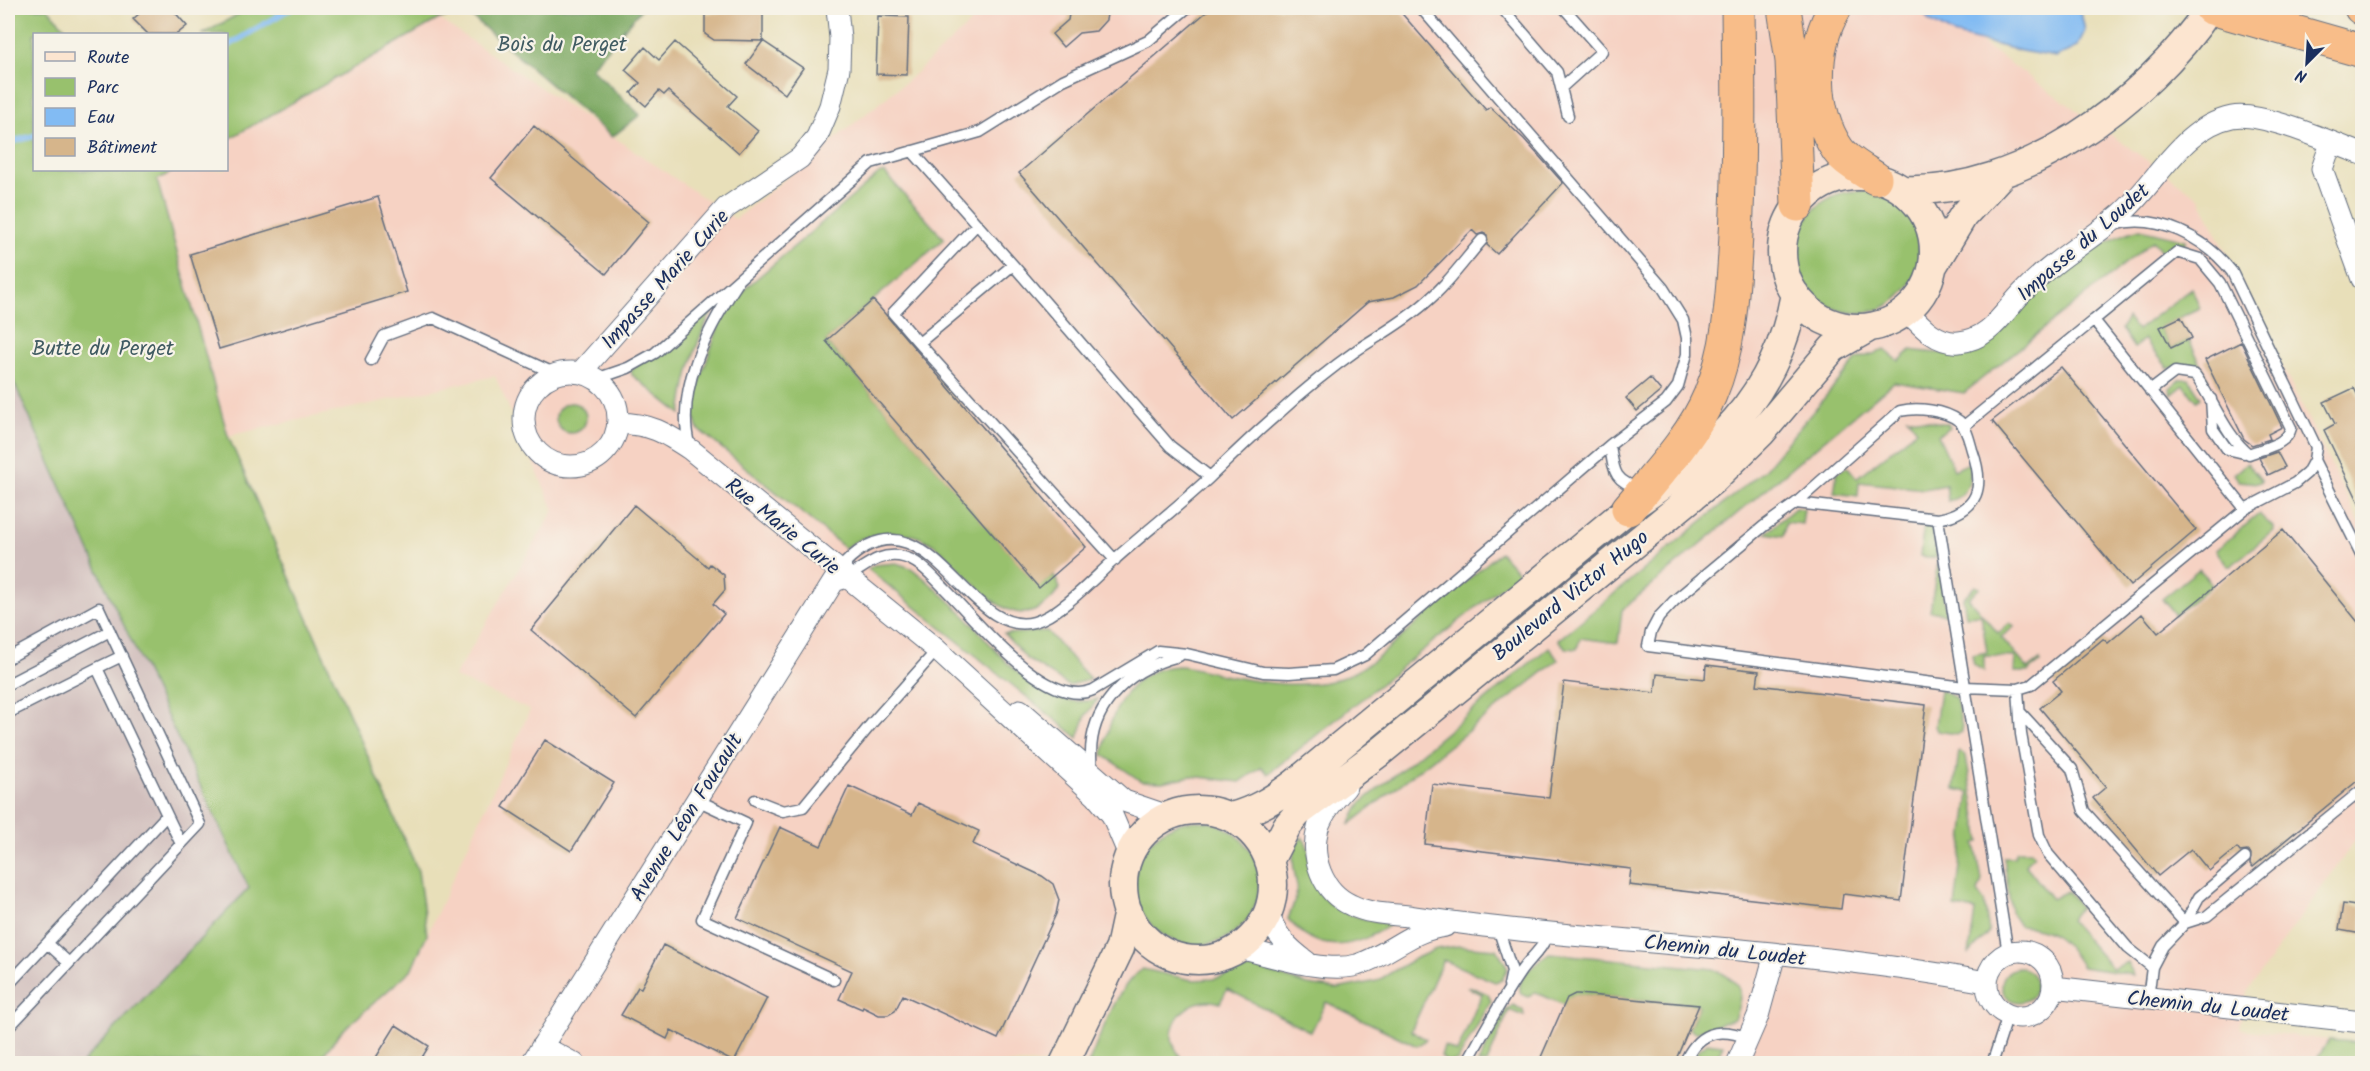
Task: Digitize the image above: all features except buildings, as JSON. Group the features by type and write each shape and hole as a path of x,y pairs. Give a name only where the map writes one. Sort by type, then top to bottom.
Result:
{"highway":[{"path":"1643,496 1679,447 1710,396 1724,355 1732,298 1738,201 1738,8"},
{"path":"1784,8 1792,61 1798,205"},
{"path":"1835,8 1828,19 1821,50 1818,80 1820,108 1827,129 1839,151 1889,184"},
{"path":"2211,8 2362,49"},
{"path":"2253,8 2362,49"}],"main road":[{"path":"2002,174 1963,216 1934,264 1919,298 1906,311 1889,322 1870,327 1848,327 1827,322 1804,306 1786,277 1782,259 1783,240 1788,221 1810,192 1834,180 1860,176 1929,191 1961,186 2002,174 2043,156 2114,109 2152,75 2211,8"},
{"path":"1889,184 1918,205 1928,223 1934,243 1934,264"},
{"name":"Boulevard Victor Hugo","path":"1231,817 1251,812 1272,801 1294,784 1643,496 1721,438 1750,405 1779,352 1790,322 1795,294"},
{"name":"Boulevard Victor Hugo","path":"1269,861 1287,826 1298,813 1380,752 1714,479 1761,433 1833,348 1870,327"},
{"path":"1200,810 1231,817 1255,835 1269,861 1273,878 1268,913 1256,933 1238,948 1207,959 1174,956 1159,948 1140,932 1128,911 1123,883 1129,855 1149,828 1168,816 1200,810"},
{"path":"1064,1064 1120,948 1128,911"},
{"path":"1101,987 1126,961 1142,952 1159,948"}],"street":[{"name":"Impasse Marie Curie","path":"588,376 726,208 800,158 817,137 830,106 839,69 840,38 837,8"},
{"name":"Impasse du Loudet","path":"1906,311 1923,328 1941,339 1958,342 1975,339 1985,334 2038,277 2099,231 2136,199 2189,141 2222,119 2236,116 2262,119 2362,154"},
{"path":"2331,143 2322,169 2362,279"},
{"path":"556,374 588,376 613,398 618,423 612,442 599,457 591,462 564,465 550,461 539,453 526,430 526,409 534,390 556,374"},
{"name":"Rue Marie Curie","path":"618,423 637,424 662,430 691,450 937,650 1096,796 1113,815 1129,855"},
{"name":"Avenue Léon Foucault","path":"536,1055 834,581 846,577"},
{"name":"Rue Marie Curie","path":"937,650 971,672 1043,728 1124,801 1168,816"},
{"name":"Chemin du Loudet","path":"1380,752 1324,814 1318,828 1315,852 1322,878 1333,892 1349,905 1369,912 1462,925 1775,954 1986,982"},
{"path":"1268,913 1274,930 1286,946 1308,963"},
{"name":"Chemin du Loudet","path":"1238,948 1324,966 1354,966 1379,956 1428,928 1462,925"},
{"path":"2027,952 2036,955 2049,969 2053,987 2050,997 2037,1013 2028,1017 2008,1015 1994,1005 1987,990 1986,982 1993,964 2008,953 2027,952"},
{"path":"1737,1064 1748,1038 1775,954"},
{"name":"Chemin du Loudet","path":"2053,987 2362,1022"},
{"path":"536,1055 576,1064"}],"lane":[{"path":"588,376 655,353 871,163 980,132 1063,80 1148,41 1187,8"},
{"path":"846,577 872,560 883,557 897,556 912,560 928,573 1017,662 1053,688 1068,693 1085,693 1094,690 1158,651 1187,654 1263,672 1333,670 1365,655 1623,434 1666,402 1678,386 1687,354 1683,320 1663,288 1421,8"},
{"path":"1502,8 1557,72 1568,116"},
{"path":"1562,87 1602,51 1564,8"},
{"path":"912,151 1170,446 1210,477"},
{"path":"977,224 893,313 1115,560"},
{"path":"1796,503 1938,519 1956,514 1969,506 1976,495 1980,477 1964,426 1947,414 1912,408 1900,411 1796,503 1764,526 1674,601 1655,625 1648,646 1964,687 2018,689 2031,685 2246,509 2295,483 2307,473 2314,460 2316,447 2313,435 2232,272 2215,251 2188,234 2156,225 2116,224 2099,231"},
{"path":"846,577 846,562 861,550 876,543 893,541 915,546 930,554 992,614 1009,623 1022,624 1038,621 1062,606 1210,477 1280,411 1425,304 1456,273 1482,240"},
{"path":"1964,426 2177,252 2200,259 2220,283 2291,428 2283,441 2249,454 2238,446 2211,396 2195,375 2175,372 2150,391"},
{"path":"919,343 1013,265"},
{"path":"691,450 687,436 687,413 690,386 701,349 712,323 746,271"},
{"path":"371,360 384,336 433,318 556,374"},
{"path":"2094,320 2246,509"},
{"path":"1610,445 1617,476 1643,496"},
{"path":"2314,460 2362,556"},
{"path":"1938,519 2008,953"},
{"path":"8,658 99,608 200,824 8,1028"},
{"path":"8,684 110,631"},
{"path":"754,800 783,811 803,807 872,723 937,650"},
{"path":"1092,773 1090,753 1092,739 1107,702 1140,670 1187,654"},
{"path":"8,713 122,656"},
{"path":"97,668 181,844"},
{"path":"2018,689 2021,734 2039,835 2048,854 2128,948 2152,967"},
{"path":"2020,712 2072,769 2084,811 2185,923"},
{"path":"2185,923 2207,916 2362,790"},
{"path":"697,800 746,823 702,919 834,980"},
{"path":"8,985 167,815"},
{"path":"2148,999 2152,967 2163,946 2185,923 2199,897 2245,858"},
{"path":"1498,928 1512,971 1506,994"},
{"path":"1467,1064 1506,994 1520,972 1540,950 1548,933"},
{"path":"47,943 69,963"},
{"path":"1992,1064 2008,1015"},
{"path":"1684,1064 1694,1044 1713,1033 1737,1034 1748,1038"}],"shaded area":[{"path":"987,8 1932,8 2199,197 2362,528 2362,831 2247,992 2239,1029 2329,1040 2314,1064 317,1063 341,1032 411,970 530,710 454,677 554,510 495,376 227,436 157,180 173,171 228,171 228,139 439,19 735,219 907,81"},
{"path":"8,369 107,590 249,888 82,1063 8,1063"}],"green space":[{"name":"Butte du Perget","path":"8,8 47,8 70,33 33,33 33,171 173,171 157,180 228,436 418,871 427,935 411,970 341,1032 317,1063 82,1063 249,888 107,590 8,369"},
{"path":"249,8 440,8 439,19 228,139 228,33 205,33"},
{"name":"Bois du Perget","path":"440,8 642,8 591,68 640,115 612,137 465,11 439,19"},
{"path":"880,173 885,173 944,239 826,341 1039,587 1054,575 1060,588 1040,608 1025,613 1010,611 996,603 941,551 918,537 901,533 884,533 863,538 845,548 697,428 694,415 700,380 720,322 748,286"},
{"path":"1858,191 1882,195 1901,209 1915,228 1919,252 1915,276 1901,295 1882,309 1858,313 1834,309 1815,295 1801,276 1797,252 1801,228 1815,209 1834,195"},
{"path":"2140,229 2186,240 2183,246 2163,253 2153,241 1964,393 1894,382 1622,610 1618,643 1580,638 1577,649 1566,648 1558,640 1764,470 1857,359 1885,350 1899,361 1911,350 1951,353 1975,348 1998,335 2035,293 2070,265 2114,239"},
{"path":"2192,288 2200,308 2160,327 2171,348 2189,339 2208,380 2205,381 2190,367 2168,368 2144,339 2134,348 2121,329 2127,318 2137,330"},
{"path":"719,300 704,327 694,355 681,414 632,375 631,370"},
{"path":"2180,379 2189,379 2201,398 2197,401 2184,385 2171,395 2170,388"},
{"path":"571,403 581,408 586,418 581,428 571,433 561,428 556,418 561,408"},
{"path":"1907,417 1948,424 1950,427 1938,435 1954,470 1969,463 1969,482 1964,492 1948,501 1946,485 1924,489 1859,482 1858,496 1834,493 1837,473 1847,466 1857,478 1917,430"},
{"path":"2247,463 2262,481 2258,483 2239,481 2234,474"},
{"path":"1795,508 1804,509 1802,524 1786,522 1783,536 1766,533"},
{"path":"2259,514 2273,527 2273,531 2231,566 2227,566 2216,550"},
{"path":"1924,524 1931,527 1937,558 1920,556"},
{"path":"1500,552 1519,573 1268,774 1262,767 1240,782 1191,776 1162,782 1141,781 1103,755 1116,709 1134,684 1146,675 1178,666 1245,679 1289,684 1317,683 1344,677 1381,655"},
{"path":"1938,562 1946,614 1930,611"},
{"path":"896,563 911,568 924,578 963,614 1009,665 1041,690 1058,698 1077,701 1098,699 1086,715 1078,738 868,569 874,565"},
{"path":"2199,569 2212,585 2175,615 2162,599"},
{"path":"1975,586 1980,588 1968,598 1998,633 2010,623 2014,627 2001,637 2028,669 2040,660 2040,663 2028,672 2014,672 2015,657 1984,656 1984,671 1974,665 1972,655 1987,652 1981,615 1966,616 1963,598"},
{"path":"1047,631 1090,679 1069,686 1027,659 1004,634"},
{"path":"1549,647 1558,660 1349,825 1361,803"},
{"path":"1940,690 1956,698 1962,732 1957,734 1937,731 1935,726"},
{"path":"1959,751 1966,756 1980,842 1975,843 1982,880 1978,892 1984,901 1989,932 1969,954 1975,910 1955,907 1969,792 1954,789"},
{"path":"1197,821 1221,826 1241,839 1254,859 1259,883 1254,907 1241,927 1221,940 1197,945 1173,940 1153,927 1140,907 1135,883 1140,859 1153,839 1173,826"},
{"path":"1302,837 1308,849 1315,885 1322,896 1342,911 1391,924 1364,939 1337,945 1312,939 1300,931 1288,919 1297,891 1293,855"},
{"path":"2017,851 2031,851 2034,855 2025,864 2052,899 2067,891 2080,907 2070,920 2113,969 2127,962 2134,975 2082,967 2057,937 2041,929 2020,926 2011,912 2004,857 2014,857"},
{"path":"1459,946 1497,949 1508,968 1502,980 1495,982 1443,960 1411,1031 1426,1039 1417,1046 1326,1002 1311,1032 1227,989 1220,1003 1211,1001 1194,1004 1187,1008 1176,1021 1172,1039 1183,1063 1088,1064 1118,998 1134,976 1143,969 1192,980 1213,979 1255,968 1308,985 1337,989 1377,981 1436,949"},
{"path":"1549,953 1714,969 1730,978 1739,988 1738,1009 1734,1019 1695,1033 1689,1029 1699,1005 1578,994 1571,996 1564,1005 1535,992 1529,997 1521,994 1521,982 1524,977"},
{"path":"2019,968 2031,973 2036,985 2031,997 2019,1002 2007,997 2002,985 2007,973"},
{"path":"1471,987 1488,994 1491,1001 1458,1060 1448,1063 1441,1056 1444,1046 1457,1052 1482,994 1468,988"},
{"path":"1513,1005 1523,1010 1524,1016 1509,1010 1487,1063 1478,1063 1506,1010"},
{"path":"2329,1040 2362,1043 2362,1063 2314,1063"},
{"path":"1707,1043 1723,1045 1714,1063 1691,1064 1698,1050"}],"water":[{"path":"1921,8 2080,8 2085,31 2077,47 2056,57 1953,34 1928,20"}],"waterway":[{"path":"228,46 291,8"},
{"path":"8,143 33,136"}]}
